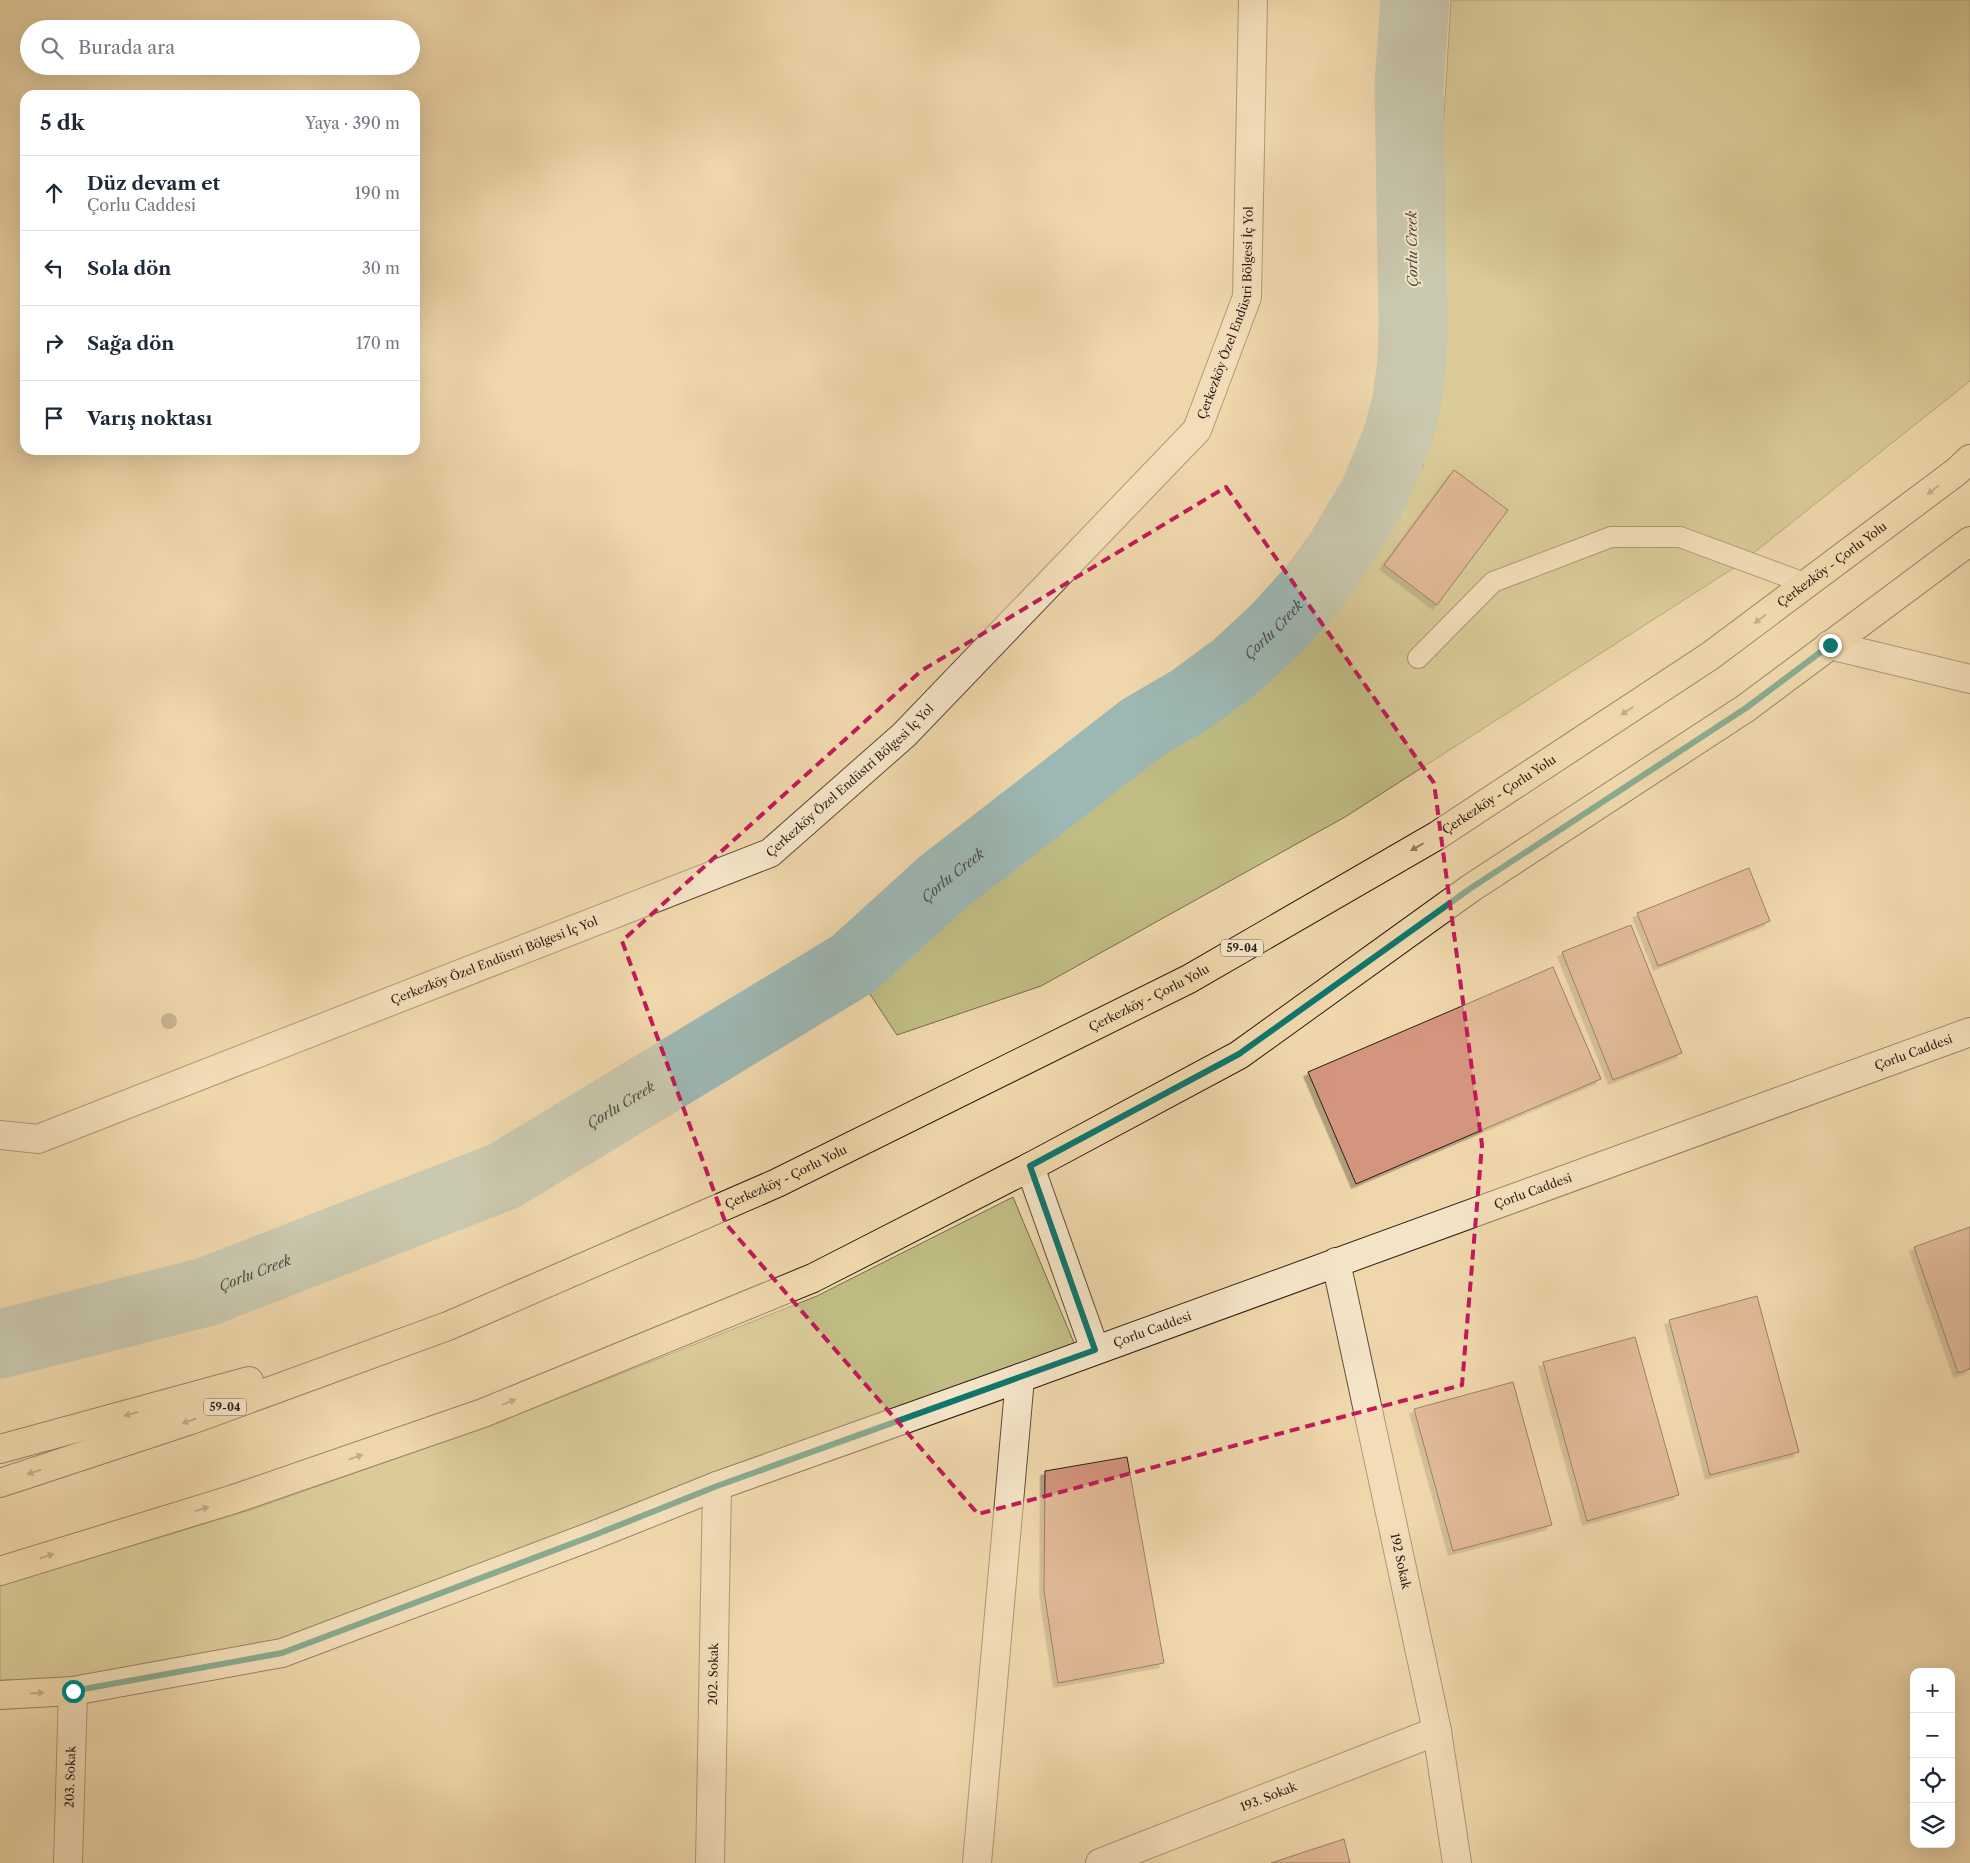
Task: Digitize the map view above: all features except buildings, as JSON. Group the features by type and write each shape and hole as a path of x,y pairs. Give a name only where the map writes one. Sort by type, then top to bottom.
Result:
{"main road":[{"name":"Çerkezköy - Çorlu Yolu","path":"448,1326 777,1183 1189,979 1438,835 1710,656 1956,472 1970,459"},
{"path":"0,1571 234,1499 483,1413 813,1278 1030,1166 1239,1054 1471,888 1746,708 1970,540"},
{"path":"0,1449 448,1326"},
{"name":"59-04","path":"0,1483 191,1420 448,1326"},
{"path":"0,1695 73,1691"}],"street":[{"name":"Çerkezköy Özel Endüstri Bölgesi İç Yol","path":"0,1135 38,1139 770,853 904,735 1197,430 1247,297 1253,0"},
{"path":"1830,645 1970,679"},
{"name":"Çorlu Caddesi","path":"73,1691 282,1653 592,1536 717,1486 1020,1378 1970,1032"},
{"path":"1030,1166 1095,1350"},
{"name":"192 Sokak","path":"1336,1262 1437,1731 1456,1863"},
{"path":"977,1863 1020,1378"},
{"name":"202. Sokak","path":"710,1863 717,1486"},
{"name":"203. Sokak","path":"68,1863 73,1691"},
{"name":"193. Sokak","path":"1100,1863 1437,1731"}],"lane":[{"path":"1418,658 1493,582 1611,537 1680,537 1807,584"}],"highlighted area":[{"path":"1226,487 1434,783 1482,1145 1462,1385 978,1514 726,1224 622,941 921,671"}],"shaded area":[{"path":"1451,0 1970,0 1970,381 1737,566 1345,817 1041,986 897,1035 864,985 939,906 1052,808 1219,720 1423,467"},
{"path":"1013,1197 1077,1350 278,1644 74,1679 0,1680 0,1586 253,1509 491,1425 817,1296"}],"waterway":[{"name":"Çorlu Creek","path":"0,1344 206,1292 504,1176 853,964 942,883 1142,728 1190,700 1235,667 1276,629 1313,588 1340,551 1375,492 1398,435 1407,399 1412,361 1413,323 1409,85 1415,0"}],"route":[{"path":"73,1691 282,1653 592,1536 717,1486 1095,1350 1030,1166 1239,1054 1471,888 1746,708 1830,645"}]}
